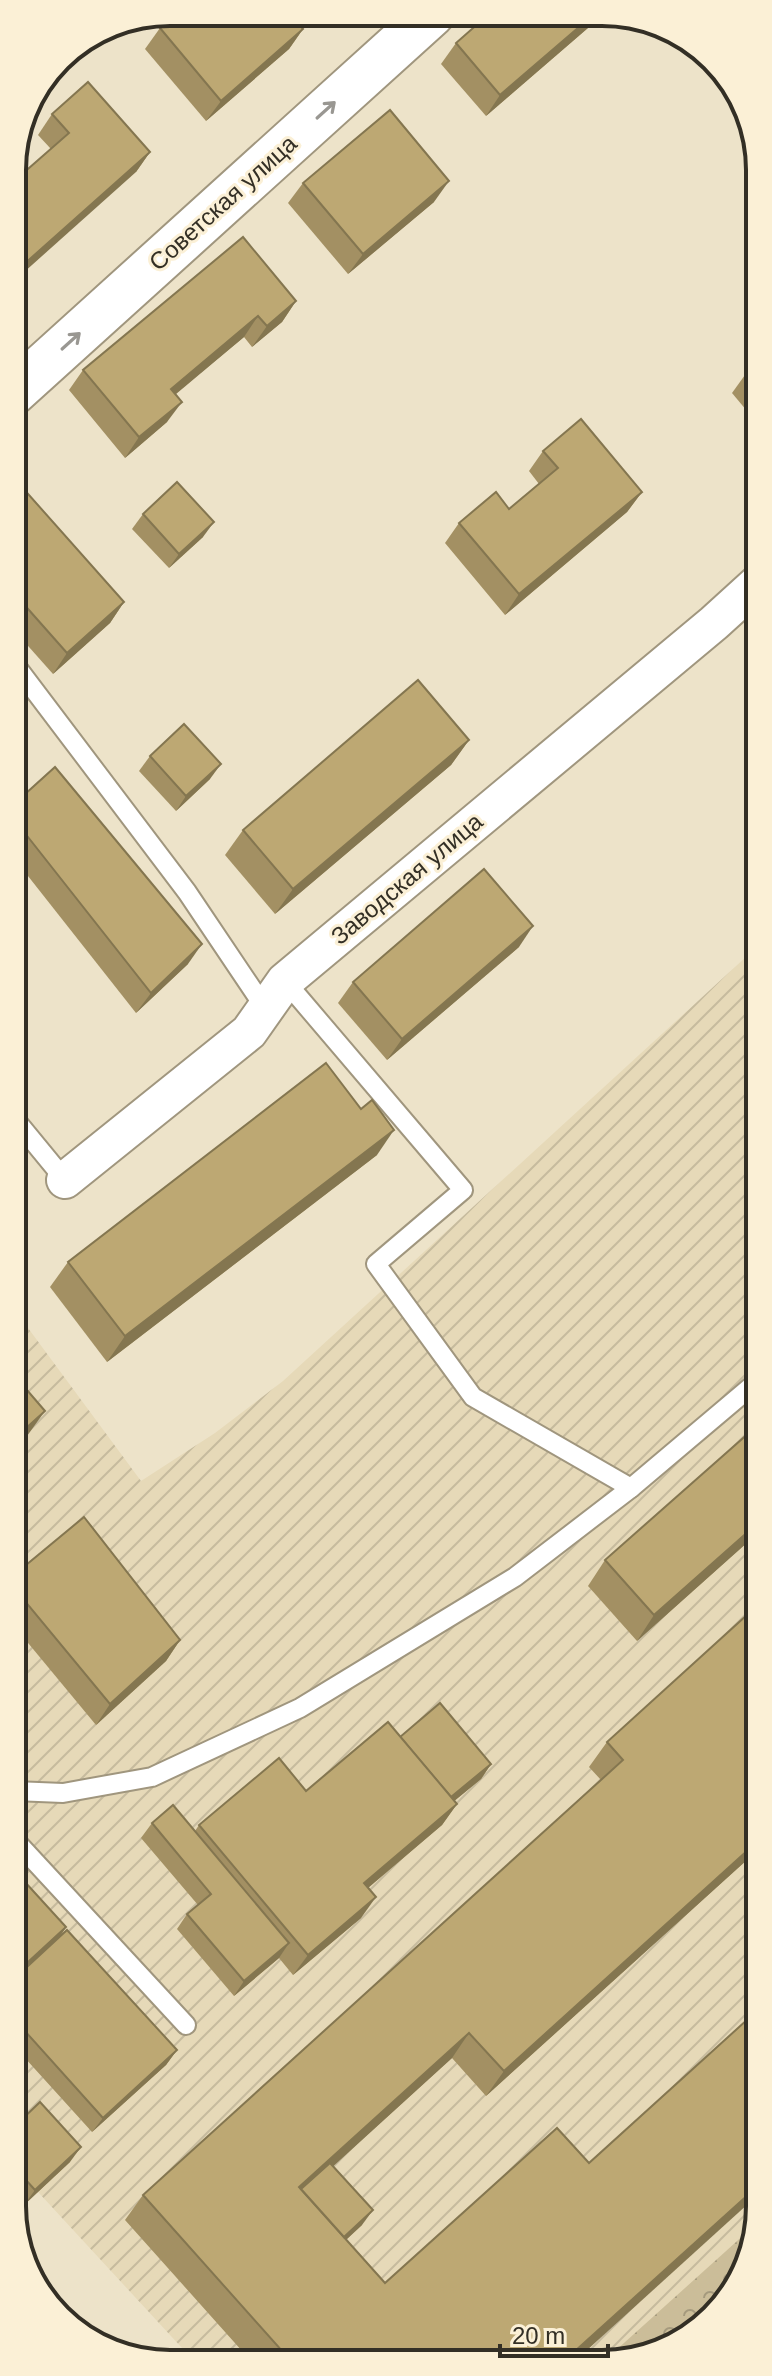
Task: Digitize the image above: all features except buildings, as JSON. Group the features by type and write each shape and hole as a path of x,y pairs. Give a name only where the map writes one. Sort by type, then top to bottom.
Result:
{"main road":[{"name":"Советская улица","path":"26,381 419,26"}],"street":[{"name":"Заводская улица","path":"65,1180 249,1032 275,994 746,594"}],"lane":[{"path":"26,679 187,892 275,994 463,1190 376,1264 473,1397 631,1488"},
{"path":"26,1133 65,1180"},
{"path":"26,1791 63,1793 152,1777 300,1708 515,1577 631,1488 746,1391"},
{"path":"26,1852 186,2025"}],"shaded area":[{"path":"746,957 746,2215 735,2261 722,2286 704,2308 666,2335 630,2347 602,2350 184,2350 26,2179 26,1325 141,1481 215,1433 283,1381"}],"green space":[{"path":"743,2236 727,2278 704,2308 666,2335 617,2349"}]}
